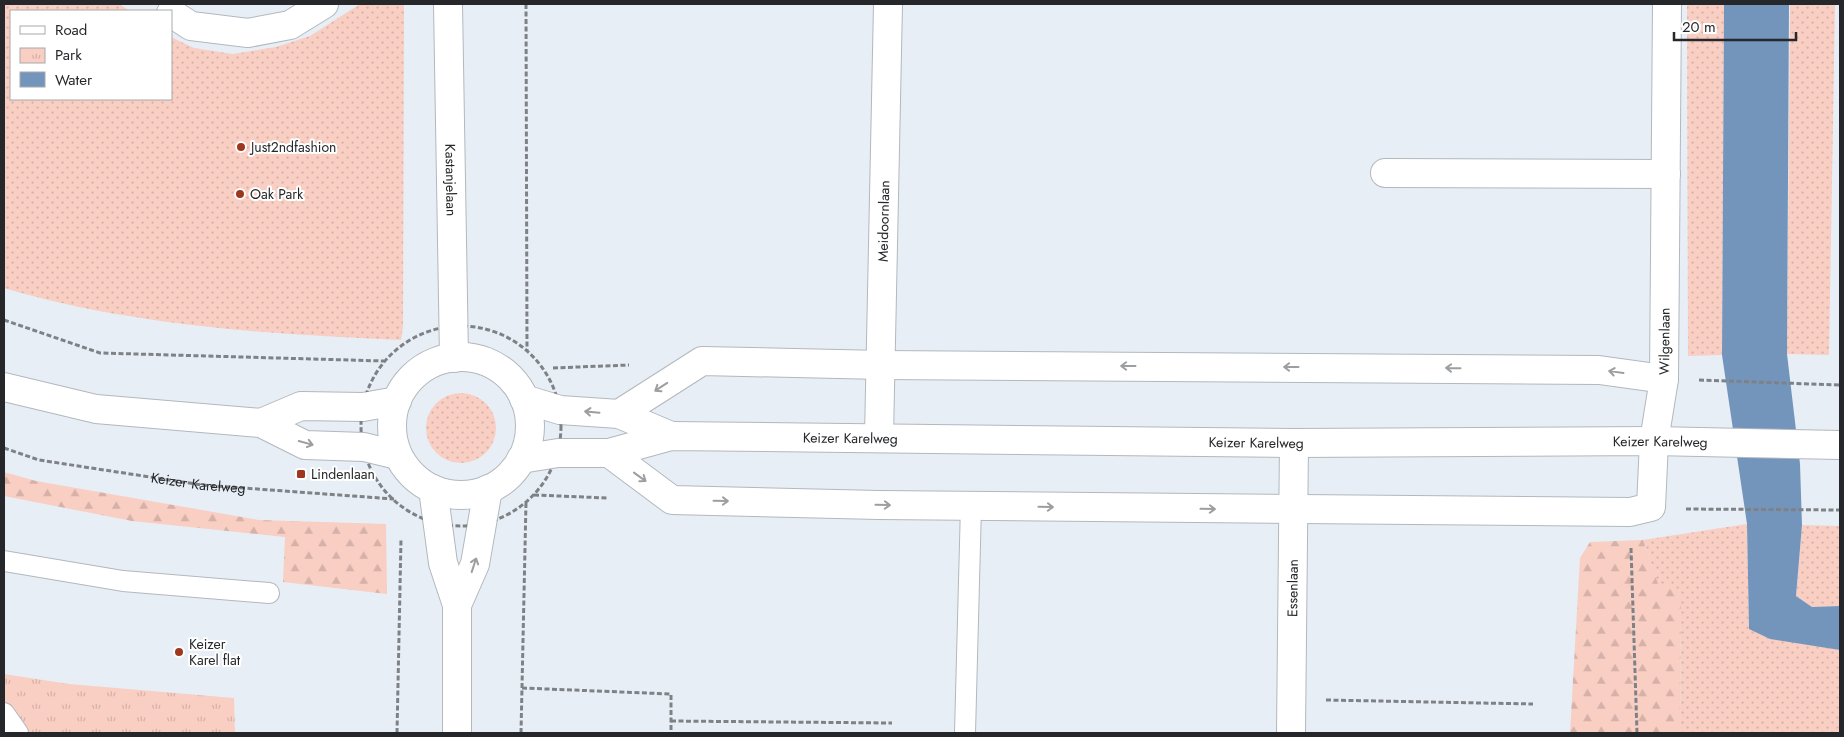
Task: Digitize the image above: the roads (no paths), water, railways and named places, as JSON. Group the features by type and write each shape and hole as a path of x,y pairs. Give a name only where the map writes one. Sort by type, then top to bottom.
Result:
{"street":[{"path":"172,14 191,26 248,33 290,25 324,4"},
{"name":"Kastanjelaan","path":"448,4 454,358"},
{"name":"Meidoornlaan","path":"879,438 888,4"},
{"name":"Wilgenlaan","path":"1293,510 1640,509 1664,379 1667,4"},
{"path":"1385,173 1666,174"},
{"path":"471,358 493,365 512,379 524,399 530,423 529,436 521,460 508,477 488,489 477,493 454,494 433,488 414,476 397,455 392,424 397,401 408,381 416,373 437,361 471,358"},
{"path":"619,414 702,361 882,365 1600,370 1664,379"},
{"path":"4,387 96,409 261,423 305,445 364,447 397,455"},
{"name":"Keizer Karelweg","path":"524,399 560,410 619,414 671,436"},
{"path":"261,423 300,406 363,407 397,401"},
{"name":"Keizer Karelweg","path":"521,460 558,453 608,453 671,436 1294,443 1654,441 1812,446 1840,445"},
{"name":"Essenlaan","path":"1291,733 1294,443"},
{"path":"608,453 672,500 1293,510"},
{"path":"433,488 443,563 457,605 457,733"},
{"path":"457,605 475,564 488,489"}],"lane":[{"path":"965,733 971,506"},
{"path":"4,561 123,582 269,593"},
{"path":"4,713 18,733"}],"water":[{"path":"1724,4 1789,4 1787,354 1800,464 1802,525 1796,596 1812,607 1840,606 1840,650 1770,639 1749,629 1747,524 1722,355"}],"place":[{"name":"Just2ndfashion","path":"241,147"},
{"name":"Oak Park","path":"240,194"},
{"name":"Lindenlaan","path":"301,474"},
{"name":"Keizer Karel flat","path":"179,652"}]}
